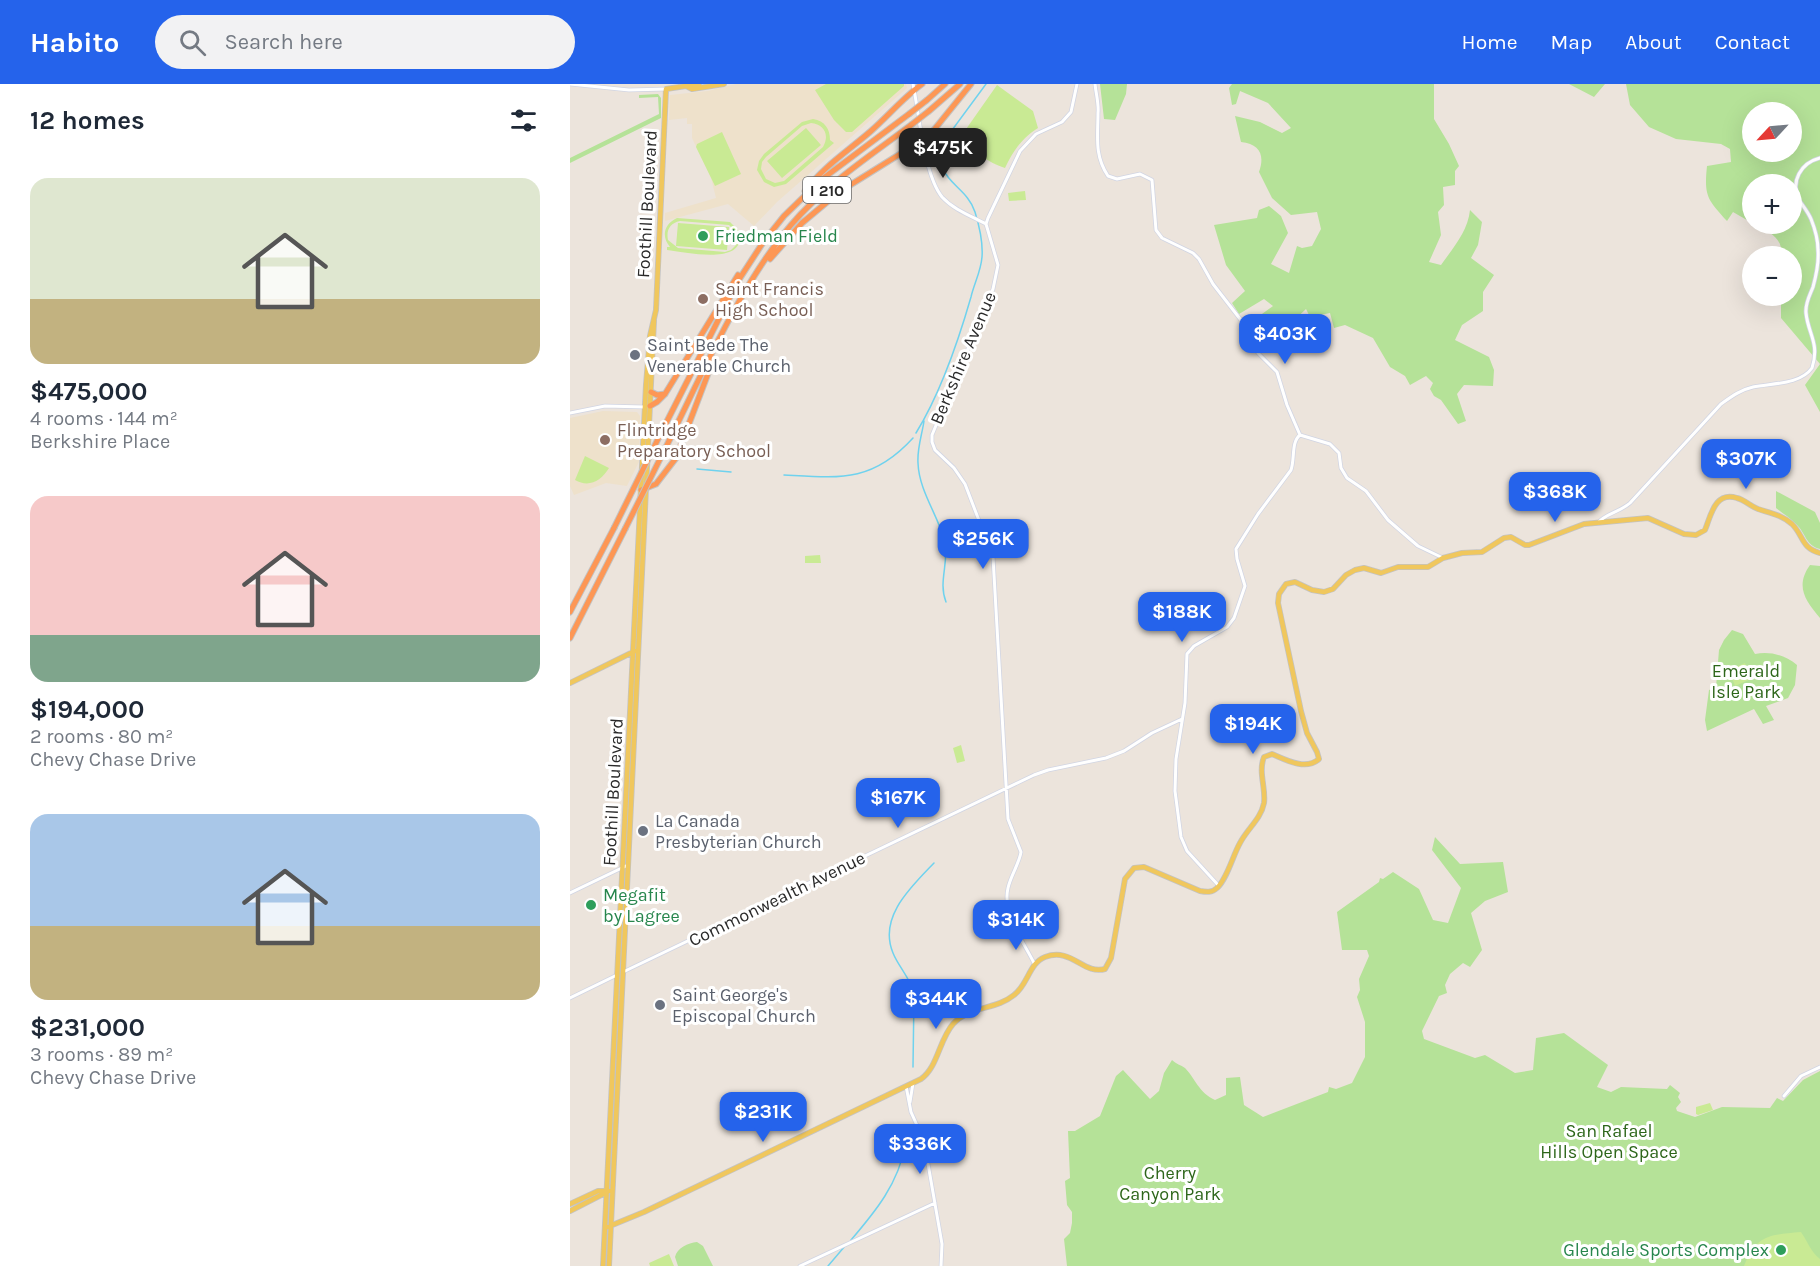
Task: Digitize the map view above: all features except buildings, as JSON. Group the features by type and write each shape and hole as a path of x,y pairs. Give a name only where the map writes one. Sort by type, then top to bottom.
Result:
{"highway":[{"path":"795,205 813,181 843,152 883,120 914,87 922,84"},
{"name":"I 210","path":"570,612 738,281 756,252 795,205 835,169 945,84"},
{"name":"I 210","path":"570,638 724,332 758,271 792,225 834,184 929,111 960,84"},
{"path":"758,271 795,230 825,203 854,182 924,140 971,84"},
{"path":"647,406 657,402 665,394 732,283 756,252"},
{"path":"644,490 661,479 676,458 724,332"},
{"path":"651,392 657,395 665,394"}],"main road":[{"path":"666,89 699,84"},
{"path":"688,87 693,89 724,84"},
{"name":"Foothill Boulevard","path":"647,406 651,392 666,89"},
{"name":"Foothill Boulevard","path":"621,973 623,868 636,651 650,336 654,320"},
{"path":"608,1227 925,1076 947,1033 956,1021 972,1011 998,1004 1012,997 1025,983 1034,963 1047,956 1071,957 1093,969 1102,970 1107,967 1112,958 1125,879 1134,867 1144,867 1200,891 1212,891 1219,887 1240,842 1263,807 1264,757 1272,754 1287,761 1302,764 1310,764 1319,759 1307,733 1278,603 1282,587 1290,582 1324,592 1333,589 1346,575 1355,570 1364,568 1381,573 1398,567 1423,568 1443,558 1462,553 1482,552 1498,540 1507,537 1529,545 1576,526 1598,523 1648,518 1684,534 1692,535 1705,530 1715,504 1724,498 1734,497 1754,508 1785,518 1795,528 1807,547 1820,553"},
{"path":"570,684 636,651"},
{"name":"Foothill Boulevard","path":"603,1266 608,1227 628,865 636,651"},
{"path":"570,1204 598,1191 610,1191"},
{"path":"570,1211 610,1191"},
{"name":"Foothill Boulevard","path":"608,1227 609,1266"}],"street":[{"path":"570,84 629,90 666,89"},
{"path":"914,87 930,174 938,190 952,205 984,223 1020,151 1036,134 1062,122 1071,112 1077,84"},
{"path":"1095,84 1098,115 1096,144 1107,176 1117,179 1140,174 1152,180 1156,230 1162,238 1199,259 1213,284 1244,324 1249,339 1258,353 1277,372 1287,405 1300,435 1330,444 1339,453 1341,468 1347,478 1366,491 1400,532 1418,546 1443,558"},
{"path":"1598,523 1604,516 1618,512 1630,503 1731,396 1753,387 1793,380 1808,373 1813,367 1819,353 1819,343 1805,311 1819,252 1815,229 1796,192 1796,182 1800,170 1806,164 1820,158"},
{"name":"Berkshire Avenue","path":"984,223 998,264 993,289 951,393 936,422 932,442 935,450 954,468 964,484 993,557 1008,822 1021,852 1011,879 1007,901 1011,916 1034,963"},
{"path":"570,413 605,406 647,406"},
{"path":"1219,887 1187,851 1181,837 1175,791 1176,759 1187,654 1194,646 1227,627 1234,618 1245,586 1236,549 1258,514 1291,470 1294,463 1295,442 1300,435"},
{"path":"1435,553 1436,563"},
{"name":"Commonwealth Avenue","path":"570,998 1041,772 1106,758 1124,751 1152,733 1182,719"},
{"path":"570,893 628,865"},
{"path":"1784,1096 1801,1076 1820,1067"},
{"path":"910,1104 913,1083"},
{"path":"906,1086 911,1112 924,1141 942,1245 941,1266"},
{"path":"801,1266 935,1203"}],"shaded area":[{"path":"736,84 906,84 907,88 777,202 754,226 728,204 665,221 665,213 716,198 711,178 692,138 692,124 687,124 687,118 669,120 670,95 708,91"},
{"name":"Flintridge Preparatory School","path":"603,411 637,412 640,416 639,462 627,486 606,483 574,495 570,486 570,418"}],"green space":[{"path":"826,84 904,84 904,86 852,132 846,132 834,120 815,90"},
{"path":"1100,84 1127,84 1126,94 1115,120 1104,119"},
{"path":"1232,84 1434,84 1434,119 1459,166 1455,171 1455,185 1443,187 1444,205 1438,212 1441,235 1429,262 1441,265 1463,232 1470,210 1482,222 1478,245 1471,258 1494,275 1483,292 1483,311 1462,325 1455,340 1489,357 1494,370 1493,386 1464,385 1457,394 1466,421 1458,424 1441,400 1434,396 1430,389 1433,383 1426,376 1410,385 1405,376 1390,367 1373,338 1345,325 1334,328 1330,313 1310,317 1306,309 1288,326 1253,335 1248,324 1273,306 1264,299 1239,314 1232,303 1245,291 1226,265 1214,225 1257,218 1259,210 1269,206 1281,216 1288,233 1271,264 1289,273 1297,246 1302,248 1312,246 1321,229 1317,212 1291,215 1272,198 1259,172 1261,156 1259,151 1253,145 1241,142 1235,116 1260,122 1282,133 1291,128 1268,103 1240,91 1236,104 1232,105 1229,88"},
{"path":"1569,84 1605,84 1594,97"},
{"path":"1626,84 1820,84 1820,364 1781,318 1781,306 1802,306 1802,246 1780,246 1772,234 1802,234 1802,174 1742,174 1742,217 1733,212 1727,221 1708,196 1706,176 1707,166 1731,162 1730,149 1721,144 1676,139 1649,127 1630,105"},
{"path":"997,85 1033,111 1038,128 1018,145 1005,168 969,151 957,142"},
{"path":"658,94 661,98 661,118 570,163 570,158 659,114 658,97 639,98 639,95"},
{"path":"813,119 821,122 826,126 830,140 834,143 786,184 774,187 764,182 757,170 759,161 764,154 802,122","holes":["816,124 826,134 823,147 784,181 775,183 766,179 761,169 766,157 802,126"]},
{"path":"806,128 821,145 782,178 767,161"},
{"path":"722,132 741,174 715,186 696,147 697,144"},
{"path":"1025,191 1026,200 1009,201 1008,193"},
{"path":"677,218 730,222 739,231 739,242 734,249 725,253 714,255 667,250 667,247 670,247 665,239 665,231","holes":["680,221 729,225 737,233 736,245 725,252 678,248 668,240 670,228 674,223"]},
{"name":"Friedman Field","path":"678,223 729,227 727,250 676,246"},
{"path":"1820,364 1820,412 1805,385"},
{"path":"585,456 609,468 594,482 585,483 575,480"},
{"path":"1776,491 1815,512 1820,523 1820,549 1811,545 1799,527 1776,508"},
{"path":"820,555 821,563 805,563 805,556"},
{"path":"1810,565 1820,566 1820,618 1804,593 1803,580"},
{"name":"Emerald Isle Park","path":"1732,630 1743,634 1755,654 1777,655 1797,665 1795,685 1788,698 1766,706 1774,720 1763,724 1754,709 1707,731 1705,720 1709,690 1716,687 1719,650"},
{"path":"1745,663 1751,679 1735,686 1729,670"},
{"path":"961,745 965,761 957,763 953,748"},
{"path":"1435,837 1460,864 1503,862 1508,892 1485,901 1471,913 1482,950 1470,967 1463,963 1450,974 1445,985 1447,993 1439,996 1422,1031 1424,1039 1475,1058 1485,1055 1515,1073 1533,1070 1536,1038 1564,1033 1608,1065 1597,1087 1611,1092 1621,1087 1667,1089 1670,1085 1680,1093 1678,1097 1681,1102 1676,1108 1677,1111 1695,1117 1722,1107 1770,1108 1777,1098 1783,1101 1803,1080 1820,1071 1820,1266 1067,1266 1064,1239 1070,1233 1072,1223 1072,1212 1067,1205 1065,1181 1070,1178 1068,1131 1075,1131 1100,1116 1116,1076 1123,1070 1150,1099 1159,1091 1164,1073 1172,1060 1185,1068 1201,1089 1215,1100 1226,1095 1226,1078 1240,1077 1244,1105 1263,1117 1328,1092 1329,1087 1336,1089 1352,1083 1365,1057 1365,1022 1357,997 1360,990 1359,979 1369,956 1367,950 1342,950 1337,912 1379,882 1380,878 1383,879 1393,872 1419,889 1433,920 1448,923 1461,888 1432,850"},
{"path":"1710,1103 1713,1110 1696,1114 1696,1107"},
{"name":"Glendale Sports Complex","path":"1801,1232 1811,1250 1820,1259 1820,1266 1744,1266 1754,1248 1765,1238"},
{"path":"697,1242 703,1246 713,1266 678,1266 675,1257 678,1251"},
{"path":"669,1254 674,1266 650,1266 649,1263"}],"waterway":[{"path":"916,433 948,367 979,272 982,252 979,229 971,202 945,173 941,154 944,141 986,84"},
{"path":"924,421 918,452 919,473 945,542 943,587 946,602"},
{"path":"784,475 822,477 854,475 883,463 898,453 913,438"},
{"path":"697,469 731,472"},
{"path":"913,1067 914,995 893,953 890,927 899,904 934,863"},
{"path":"851,1240 877,1208 892,1184 905,1145"},
{"path":"828,1266 845,1246"}],"place":[{"name":"Friedman Field","path":"703,236"},
{"name":"Saint Francis High School","path":"703,299"},
{"name":"Saint Bede The Venerable Church","path":"635,355"},
{"name":"Flintridge Preparatory School","path":"605,440"},
{"name":"La Canada Presbyterian Church","path":"643,831"},
{"name":"Megafit by Lagree","path":"591,905"},
{"name":"Saint George's Episcopal Church","path":"660,1005"},
{"name":"Glendale Sports Complex","path":"1781,1250"}],"park label":[{"name":"San Rafael Hills Open Space","path":"1609,1141"},
{"name":"Cherry Canyon Park","path":"1170,1183"}]}
